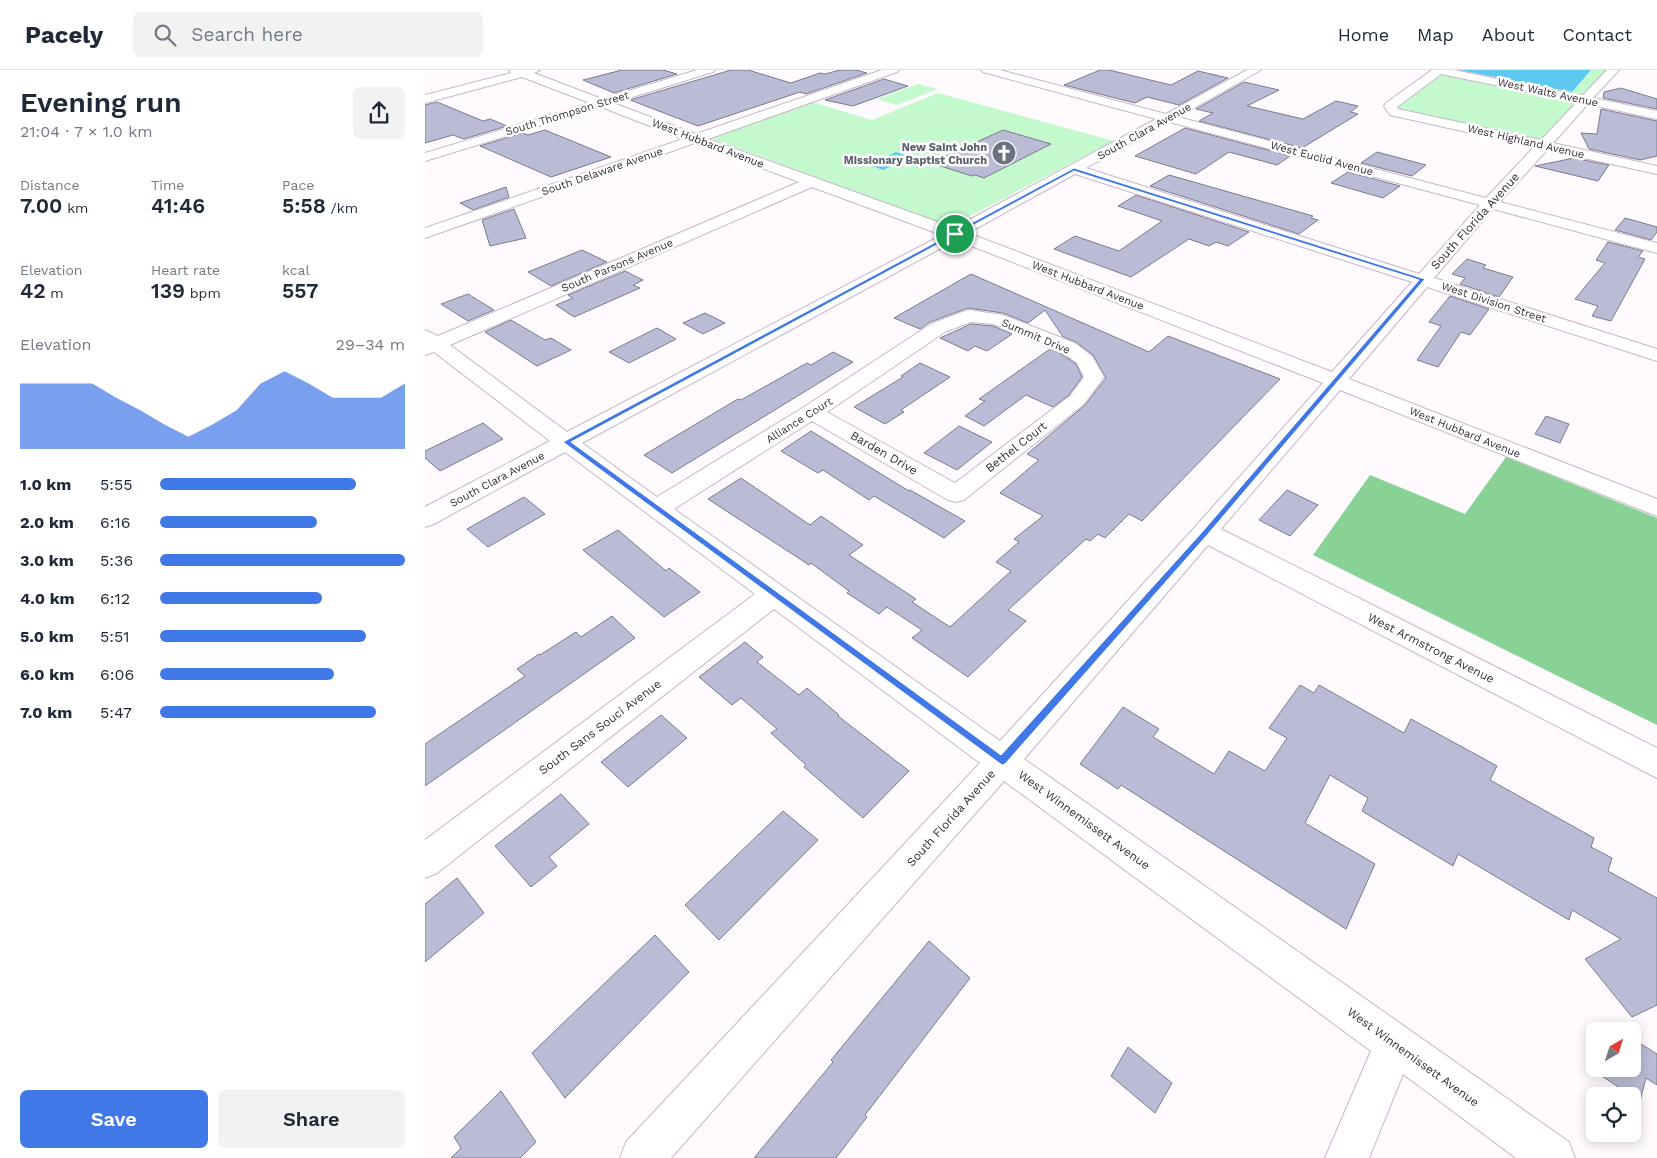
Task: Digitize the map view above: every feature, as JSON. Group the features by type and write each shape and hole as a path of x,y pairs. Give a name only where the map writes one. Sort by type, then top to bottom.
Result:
{"street":[{"name":"South Thompson Street","path":"425,158 709,70"},
{"name":"South Delaware Avenue","path":"425,233 893,70"},
{"name":"West Euclid Avenue","path":"987,70 1170,117 1657,248"},
{"name":"South Clara Avenue","path":"425,518 955,234 1255,70"},
{"name":"West Walts Avenue","path":"1439,70 1657,115"},
{"name":"West Highland Avenue","path":"1439,70 1390,106 1394,112 1657,170"},
{"name":"South Florida Avenue","path":"642,1158 1002,761 1205,532 1490,203 1613,70"},
{"name":"West Hubbard Avenue","path":"524,71 695,139 955,234 1336,381 1657,508"},
{"path":"425,99 524,71"},
{"path":"1038,83 1054,77"},
{"name":"West Division Street","path":"1074,169 1657,355"},
{"name":"South Parsons Avenue","path":"429,343 810,182"},
{"name":"Summit Drive","path":"938,328 969,316 996,319 1068,347 1085,360 1095,377 1077,400"},
{"name":"Alliance Court","path":"657,508 812,412 938,328"},
{"name":"West Winnemissett Avenue","path":"429,343 1002,761 1553,1158"},
{"name":"Bethel Court","path":"955,494 1077,400"},
{"name":"Barden Drive","path":"812,412 955,494"},
{"name":"West Armstrong Avenue","path":"1205,532 1657,764"},
{"name":"South Sans Souci Avenue","path":"425,861 774,594"},
{"path":"1347,1158 1395,1043"}],"green space":[{"path":"1447,70 1459,70 1572,92 1591,70 1607,70 1582,98"},
{"path":"1442,73 1580,101 1540,142 1399,111 1396,107"},
{"path":"918,84 938,89 897,105 877,99"},
{"path":"938,93 1114,141 949,227 710,138 812,102 872,120"},
{"path":"1506,457 1657,518 1657,725 1313,555 1370,475 1465,514"}],"water":[{"path":"1459,70 1591,70 1572,92"},
{"path":"896,152 930,163 919,168 904,163 908,161 905,160 883,170 869,165"}],"building":[{"path":"622,70 663,70 677,74 614,93 583,80"},
{"path":"731,70 748,70 791,83 820,73 825,74 840,70 856,70 867,73 806,94 800,92 698,126 630,100"},
{"path":"1100,70 1109,70 1171,85 1198,71 1228,78 1179,105 1147,97 1135,103 1064,85"},
{"path":"884,79 908,86 853,106 825,100"},
{"path":"1244,82 1279,90 1247,106 1303,119 1336,101 1358,106 1351,112 1358,114 1302,148 1199,121 1213,113 1196,109"},
{"path":"1621,88 1657,99 1657,109 1603,98 1604,92"},
{"path":"437,102 483,121 490,119 507,126 464,139 453,135 425,143 425,105"},
{"path":"1601,109 1657,121 1657,156 1640,160 1589,149 1581,133 1597,134"},
{"path":"1185,128 1290,156 1277,165 1229,152 1196,174 1135,156"},
{"path":"545,130 611,157 551,177 480,146 523,133 528,135"},
{"path":"1003,130 1051,144 984,178 931,163"},
{"path":"1377,152 1426,165 1412,176 1361,163"},
{"path":"1574,158 1609,165 1598,181 1535,166"},
{"path":"1348,172 1400,186 1383,198 1331,183"},
{"path":"1169,175 1313,216 1311,218 1318,220 1299,234 1150,186"},
{"path":"506,187 509,197 473,210 460,203"},
{"path":"1136,195 1249,232 1228,246 1216,242 1209,246 1189,239 1131,277 1054,249 1075,236 1119,251 1162,221 1118,206"},
{"path":"514,209 526,238 490,246 482,220"},
{"path":"1625,218 1657,227 1657,232 1651,240 1615,230"},
{"path":"1608,242 1643,251 1638,257 1645,259 1611,321 1592,316 1598,306 1575,299 1605,263 1596,260"},
{"path":"582,250 607,262 551,286 528,272"},
{"path":"1467,259 1486,265 1483,268 1513,277 1499,297 1460,284 1465,278 1452,274"},
{"path":"625,271 643,280 633,285 640,288 574,317 556,305 573,298 568,295"},
{"path":"971,274 1149,352 1168,336 1280,379 1142,521 1129,514 1105,538 1098,534 1090,541 1086,539 1008,610 1026,621 968,677 912,638 922,630 887,607 879,614 847,593 849,591 811,563 809,565 708,499 741,478 810,525 821,516 863,545 849,555 916,599 912,602 950,627 1011,571 996,562 1019,542 1014,539 1043,516 1000,493 1039,460 1027,454 1085,405 1106,378 1093,355 1076,342 1063,337 1045,310 1028,323 1003,313 968,308 930,322 920,329 894,318"},
{"path":"468,294 494,310 468,321 441,304"},
{"path":"1450,296 1489,309 1470,335 1461,332 1438,367 1417,360 1441,326 1429,322"},
{"path":"705,313 725,323 703,334 683,323"},
{"path":"511,320 545,340 551,338 571,350 537,366 485,332"},
{"path":"971,324 993,326 1012,334 987,351 975,346 968,351 940,338"},
{"path":"657,328 676,339 629,363 609,352"},
{"path":"1050,349 1060,353 1076,364 1082,377 1069,395 1053,407 1026,395 984,426 965,416 985,401 979,399"},
{"path":"833,352 853,362 672,473 644,455 738,399 741,400 807,363 811,365"},
{"path":"920,363 950,377 901,410 904,412 885,424 854,407 903,377 901,376"},
{"path":"1546,416 1569,424 1560,443 1535,434"},
{"path":"483,423 503,439 440,471 425,458 425,451"},
{"path":"959,426 992,442 957,470 924,453"},
{"path":"811,431 909,491 965,521 944,538 874,496 869,500 823,470 818,473 781,451"},
{"path":"1287,490 1318,505 1290,536 1259,520"},
{"path":"524,497 545,514 488,547 467,529"},
{"path":"618,530 666,571 669,568 700,592 664,617 583,550"},
{"path":"612,616 635,638 425,786 425,744 525,676 517,669 576,632 581,637"},
{"path":"745,642 763,657 757,662 799,695 807,688 838,716 909,771 863,818 804,767 806,765 771,733 777,729 741,698 732,705 699,677"},
{"path":"1300,685 1314,693 1319,685 1404,733 1411,719 1497,766 1490,780 1594,838 1591,847 1612,858 1608,871 1657,898 1657,1005 1632,1017 1585,959 1621,939 1572,910 1569,920 1458,854 1453,866 1362,811 1368,798 1330,775 1305,823 1375,864 1346,929 1121,785 1118,789 1080,764 1123,707 1159,729 1153,737 1214,774 1229,751 1265,771 1287,738 1269,728"},
{"path":"661,715 687,738 628,787 601,762"},
{"path":"561,794 589,824 549,857 557,866 531,887 495,846"},
{"path":"783,811 818,840 719,940 685,905"},
{"path":"457,878 484,913 425,962 425,904"},
{"path":"655,935 689,972 565,1098 532,1053"},
{"path":"929,941 970,978 865,1115 867,1117 836,1158 754,1158 833,1062 831,1060"},
{"path":"1641,1044 1657,1054 1657,1085 1646,1078 1641,1097 1641,1087 1619,1087 1605,1078 1641,1078"},
{"path":"1128,1047 1172,1083 1155,1113 1111,1076"},
{"path":"501,1091 536,1142 520,1158 451,1158 461,1148 454,1137"}],"place":[{"name":"New Saint John Missionary Baptist Church","path":"1004,153"}],"route":[{"path":"1074,169 1423,279 1205,532 1002,761 566,442 955,234 1074,169"}]}
